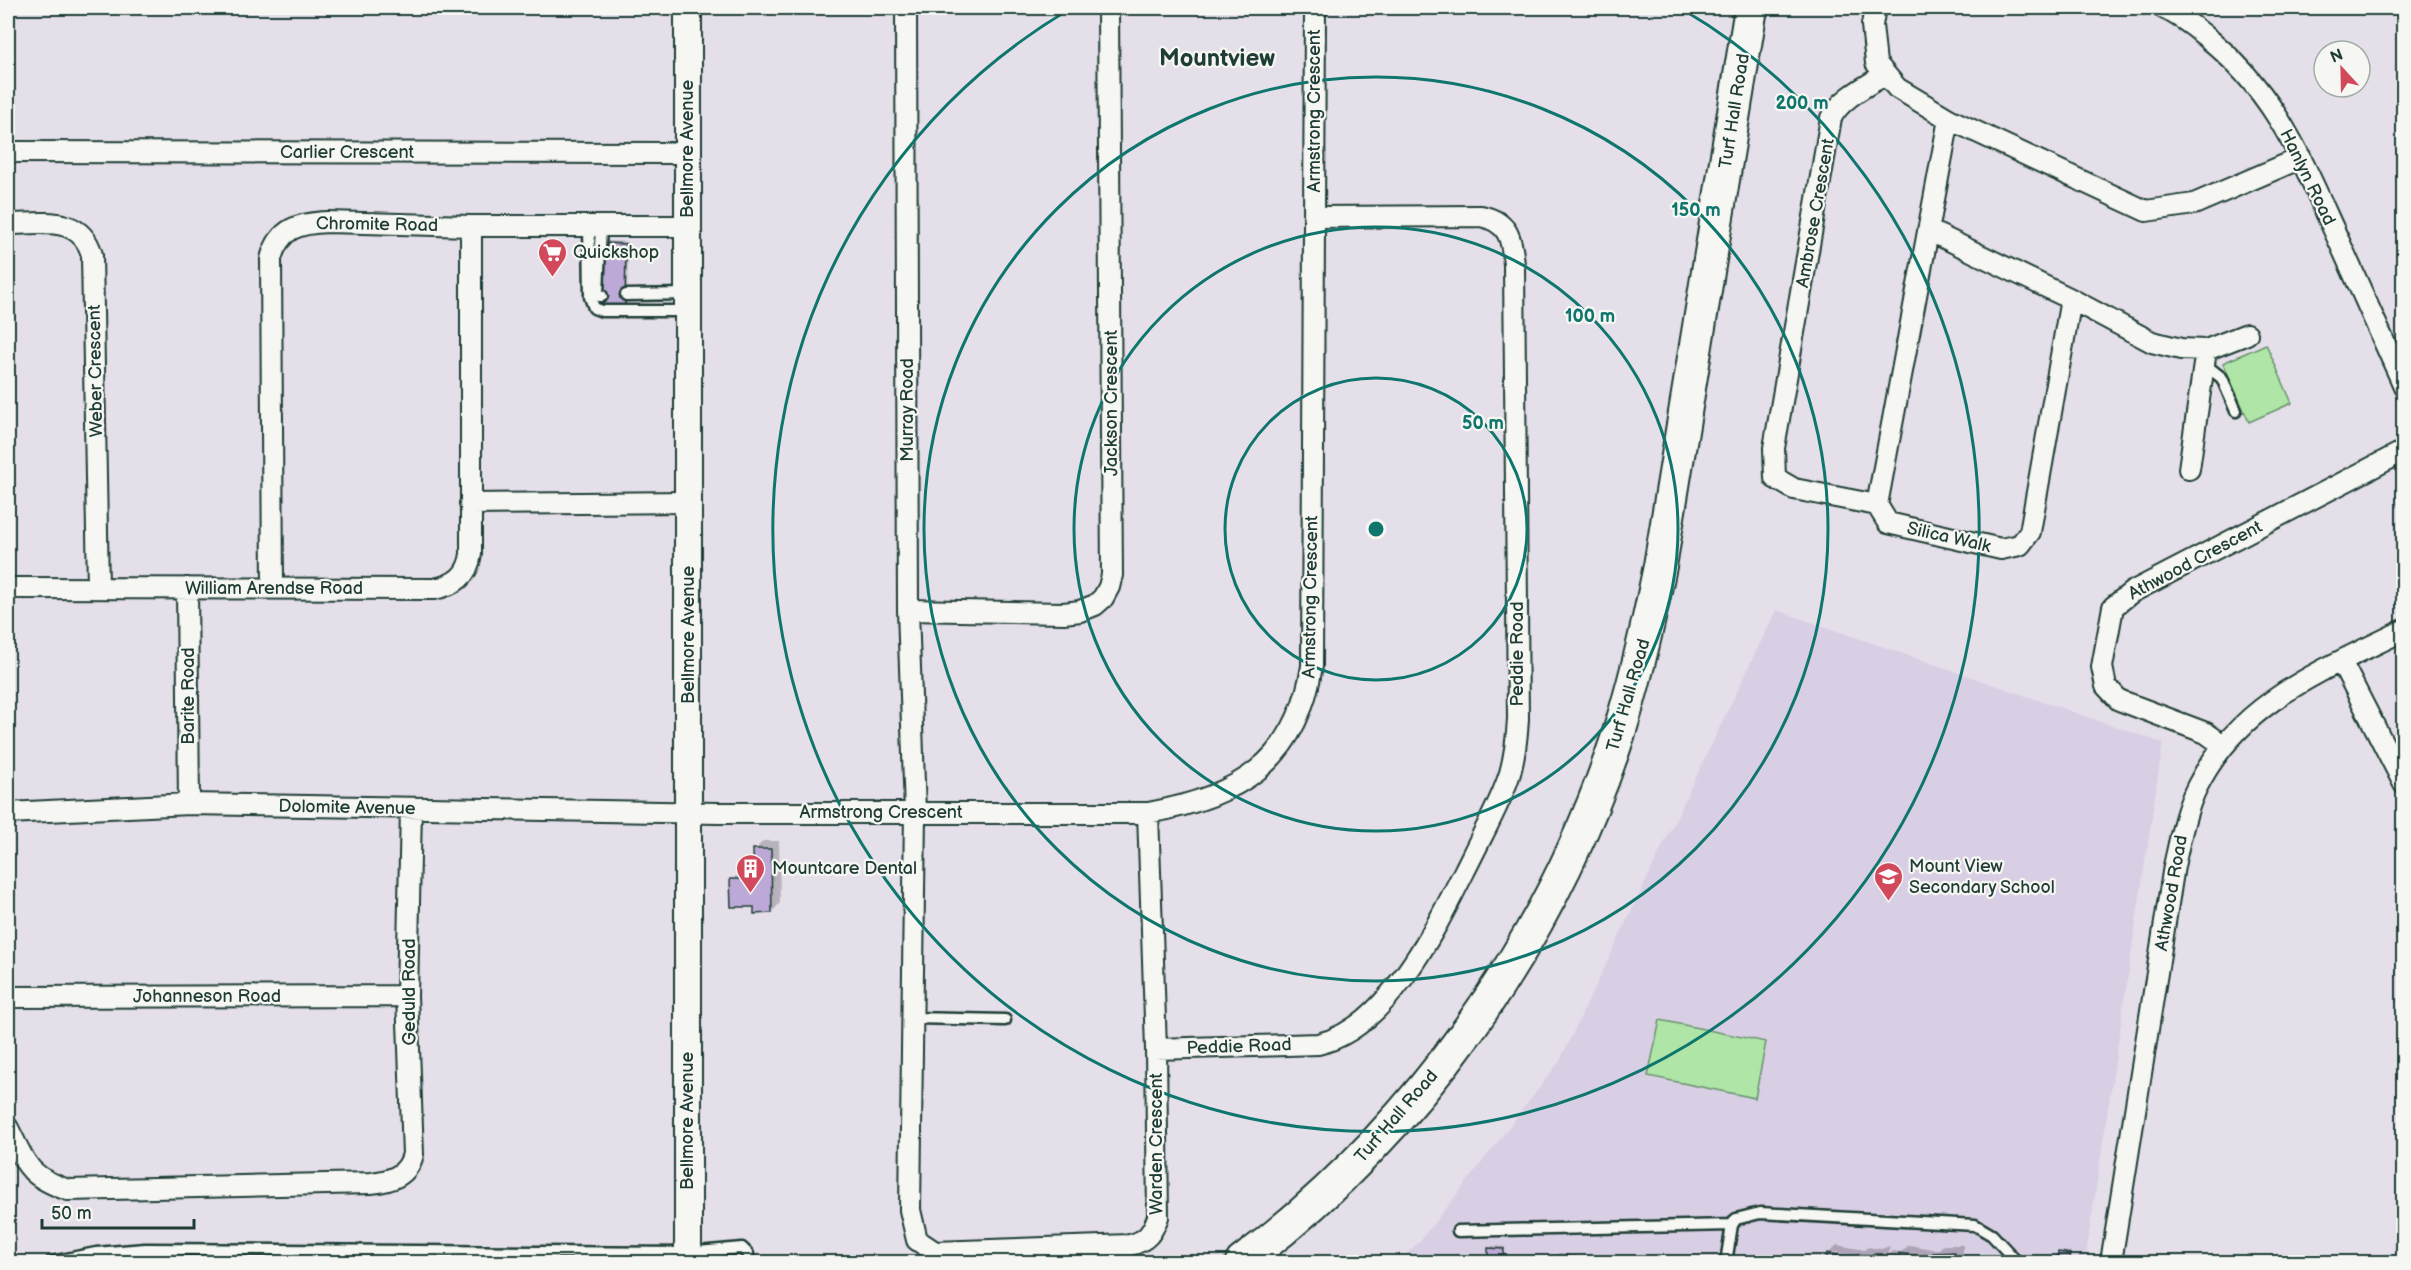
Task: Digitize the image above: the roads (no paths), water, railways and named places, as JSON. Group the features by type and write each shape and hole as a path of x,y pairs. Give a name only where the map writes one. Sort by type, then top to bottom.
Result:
{"main road":[{"name":"Turf Hall Road","path":"1242,1263 1341,1177 1379,1138 1440,1066 1481,1010 1531,931 1566,863 1595,797 1631,693 1660,566 1751,8"}],"street":[{"name":"Bellmore Avenue","path":"688,8 688,1258"},
{"name":"Murray Road","path":"906,8 908,610 915,812"},
{"name":"Jackson Crescent","path":"908,610 1065,613 1095,605 1103,598 1109,587 1112,575 1108,8"},
{"name":"Armstrong Crescent","path":"687,810 718,813 1148,813 1204,801 1241,783 1259,771 1288,735 1309,687 1312,666 1315,8"},
{"path":"1875,8 1872,25 1876,63 1897,88 1949,118 2146,211 2194,204 2301,158"},
{"name":"Hanlyn Road","path":"2163,8 2178,14 2215,44 2249,76 2276,111 2301,158 2403,386"},
{"name":"Ambrose Crescent","path":"1877,505 1794,489 1775,478 1774,448 1832,117 1835,110 1843,103 1884,75"},
{"path":"1877,505 1949,118"},
{"name":"Carlier Crescent","path":"8,152 687,153"},
{"name":"Peddie Road","path":"1156,1049 1318,1044 1341,1036 1365,1020 1396,985 1433,933 1503,792 1514,756 1518,719 1514,265 1510,237 1499,222 1481,216 1314,217"},
{"name":"Chromite Road","path":"273,587 271,259 274,246 287,231 310,223 687,226"},
{"name":"Weber Crescent","path":"8,224 60,224 72,227 83,234 92,255 98,587"},
{"name":"William Arendse Road","path":"8,588 434,589 459,580 470,563 471,226"},
{"path":"1928,230 2071,299 2152,342 2205,357 2247,334"},
{"name":"Silica Walk","path":"1877,505 1888,523 2001,549 2020,545 2030,532 2071,299"},
{"path":"2189,469 2205,357"},
{"name":"Athwood Crescent","path":"2223,745 2206,733 2119,700 2106,686 2102,667 2113,607 2132,592 2403,451"},
{"path":"470,504 688,502"},
{"name":"Barite Road","path":"187,588 189,804"},
{"name":"Athwood Road","path":"2111,1263 2174,866 2196,789 2223,745 2256,711 2284,692 2403,630"},
{"path":"2342,661 2403,784"},
{"name":"Dolomite Avenue","path":"8,813 189,804 411,809 687,810"},
{"name":"Geduld Road","path":"8,1128 26,1163 36,1175 42,1181 68,1190 371,1183 386,1181 405,1172 413,1154 407,996 411,809"},
{"name":"Warden Crescent","path":"915,812 910,1210 917,1240 934,1252 1130,1245 1141,1242 1151,1235 1158,1217 1156,1049 1148,813"},
{"name":"Johanneson Road","path":"8,997 407,996"}],"lane":[{"path":"595,226 598,293 602,296"},
{"path":"595,226 590,297 594,308 602,311 688,303"},
{"path":"626,295 688,303"},
{"path":"2205,357 2222,378 2236,411"},
{"path":"912,1018 1005,1020"},
{"path":"1726,1263 1732,1226 1736,1219 1760,1213 1975,1226 1992,1235 2017,1263"},
{"path":"1458,1231 1732,1226"},
{"path":"51,1263 96,1254 146,1249 412,1250 609,1258 688,1258 742,1248 748,1254 748,1263"},
{"path":"410,1263 412,1250"}],"place":[{"name":"Quickshop","path":"552,278"},
{"name":"Mountcare Dental","path":"751,894"},
{"name":"Mount View Secondary School","path":"1888,902"}],"district":[{"name":"Mountview","path":"1217,58"}]}
